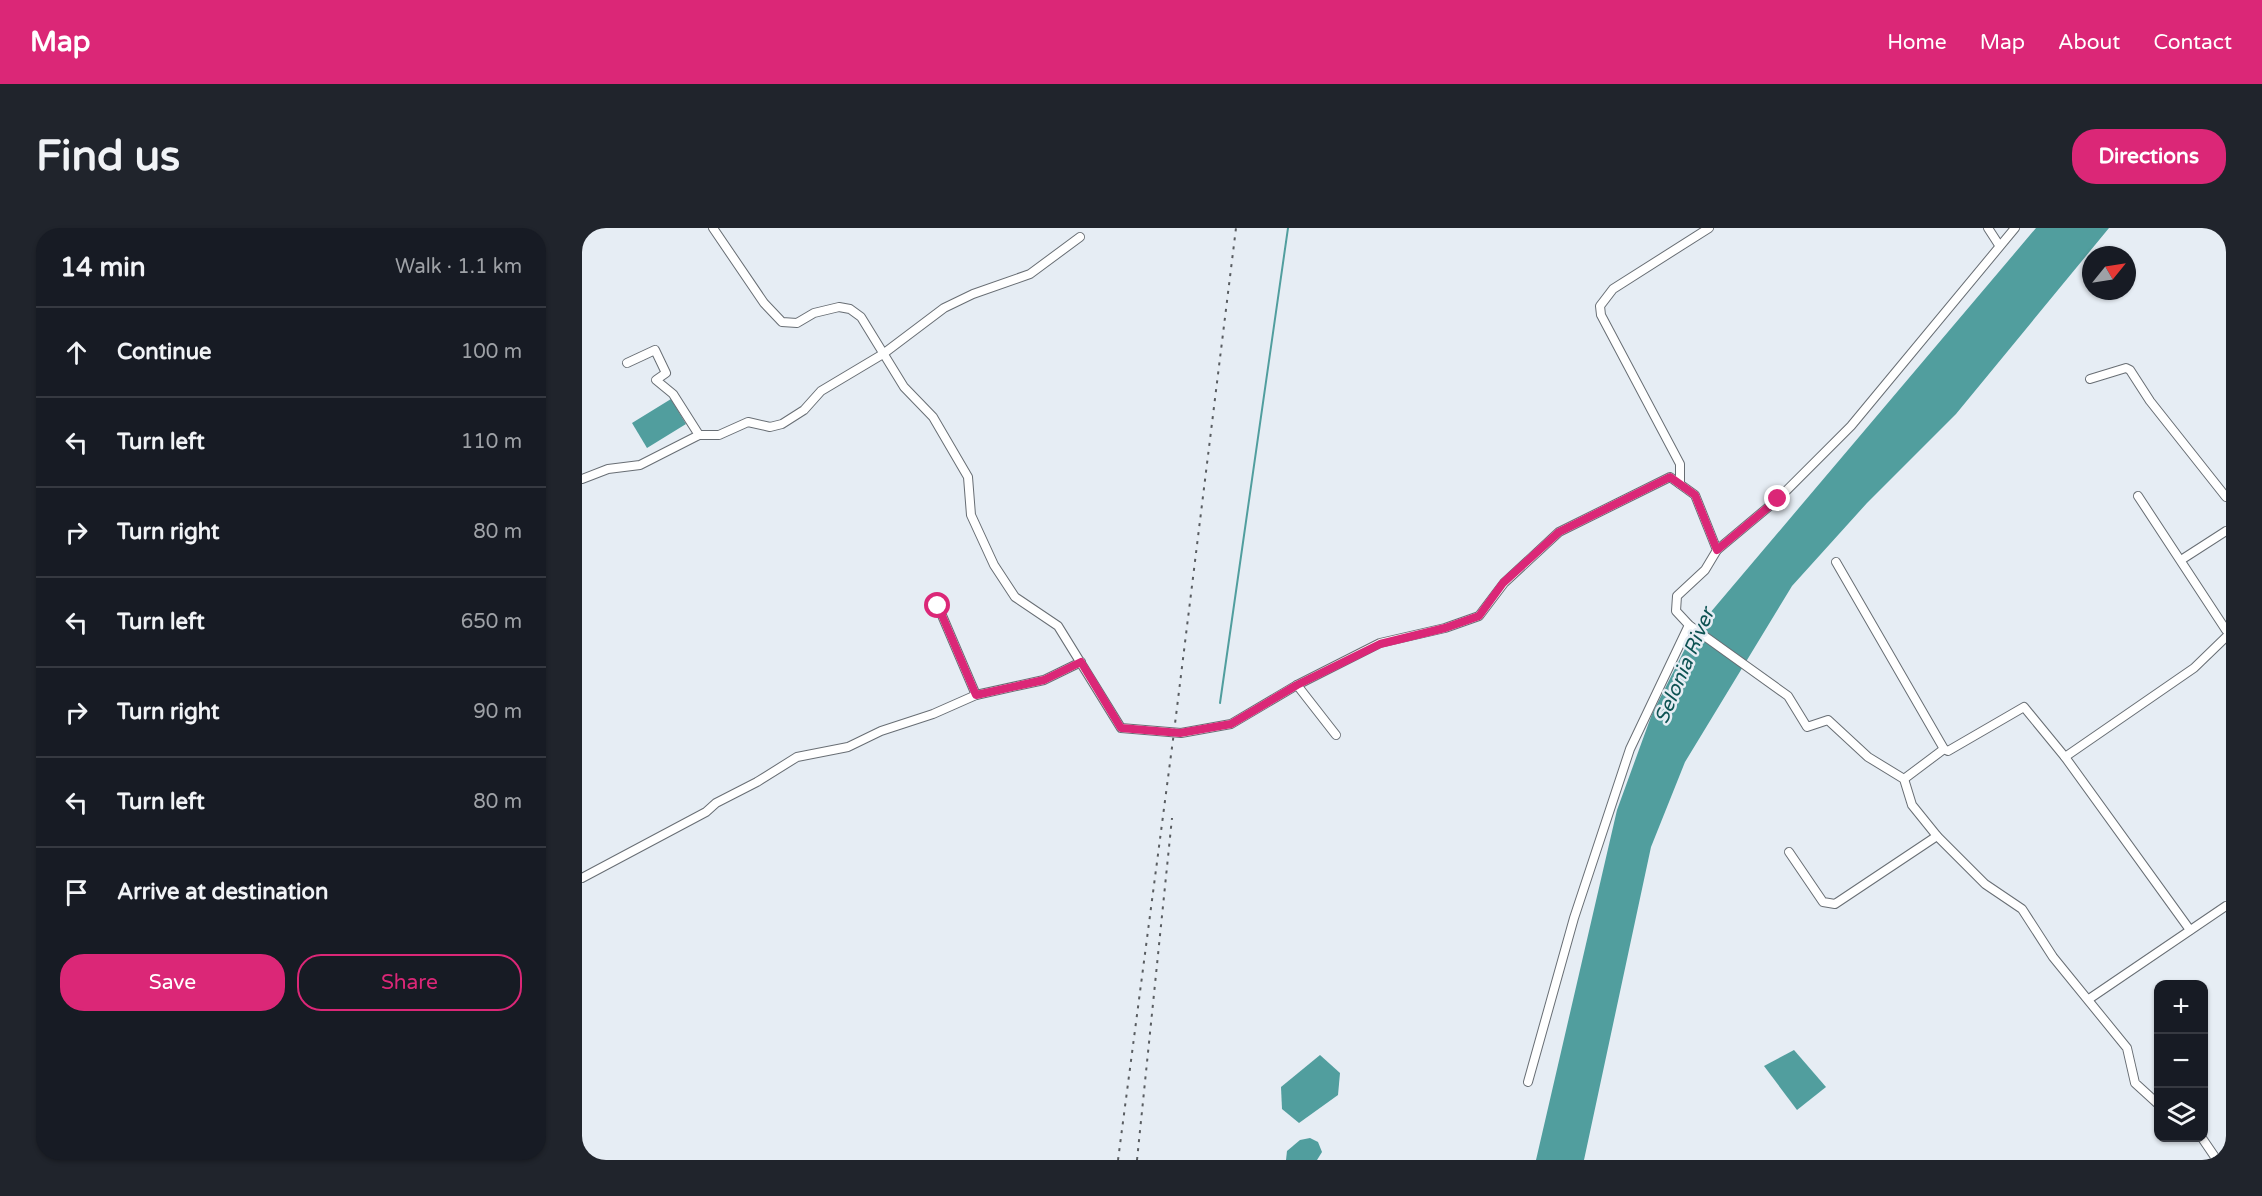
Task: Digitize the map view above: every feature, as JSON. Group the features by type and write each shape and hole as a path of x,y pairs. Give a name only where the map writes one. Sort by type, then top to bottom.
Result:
{"street":[{"path":"713,228 764,303 782,322 797,322 814,313 839,308 850,309 861,317 904,387 933,417 968,477 971,515 994,565 1015,597 1058,626 1121,728 1180,733 1231,724 1297,685 1380,644 1445,628 1479,616 1503,583 1559,532 1670,477 1695,495 1717,550"},
{"path":"1680,484 1680,464 1601,315 1600,306 1613,289 1709,228"},
{"path":"1988,228 1999,245"},
{"path":"2015,228 1851,426 1778,499 1717,550 1705,570 1677,596 1677,611 1689,625 1755,670 1788,696 1807,728 1828,720 1868,757 1904,779 1912,805 1937,836 1985,884 2022,909 2053,957 2127,1048 2135,1083 2154,1100"},
{"path":"582,479 608,469 640,465 699,435 719,435 748,422 770,427 782,424 804,410 821,391 883,354 944,308 973,294 1030,274 1080,237"},
{"path":"627,363 655,350 666,373 656,380 673,394 699,435"},
{"path":"2090,379 2126,368 2130,370 2150,402 2226,497"},
{"path":"2138,496 2226,630"},
{"path":"2181,560 2226,531"},
{"path":"1836,562 1944,749 1948,751 1970,740 2024,708 2065,757 2190,930"},
{"path":"938,606 976,695"},
{"path":"1528,1082 1574,918 1630,749 1689,625"},
{"path":"2065,757 2194,668 2226,637"},
{"path":"582,878 706,812 716,803 757,782 797,757 848,747 881,731 933,714 976,695 1044,680 1081,662"},
{"path":"1297,685 1336,735"},
{"path":"1904,779 1944,749"},
{"path":"1789,852 1823,902 1835,904 1937,836"},
{"path":"2089,999 2226,906"},
{"path":"2205,1142 2217,1160"}],"water":[{"name":"Selonia River","path":"2036,228 2109,228 2094,246 2082,246 2082,261 1956,414 1867,503 1792,586 1685,762 1651,847 1584,1160 1536,1160 1617,810 1652,714 1693,633"},
{"path":"671,399 686,424 647,448 632,423"},
{"path":"1794,1050 1826,1087 1797,1110 1764,1066"},
{"path":"1320,1055 1340,1073 1338,1095 1299,1123 1282,1109 1281,1087"},
{"path":"1310,1138 1318,1142 1322,1152 1317,1160 1286,1160 1287,1151 1300,1140"}],"waterway":[{"path":"1220,703 1288,228"}],"railway":[{"path":"1118,1160 1236,228"},
{"path":"1137,1160 1172,818"}],"route":[{"path":"938,606 976,695 1044,680 1081,662 1121,728 1180,733 1231,724 1297,685 1380,644 1445,628 1479,616 1503,583 1559,532 1670,477 1695,495 1717,550 1778,499"}]}
